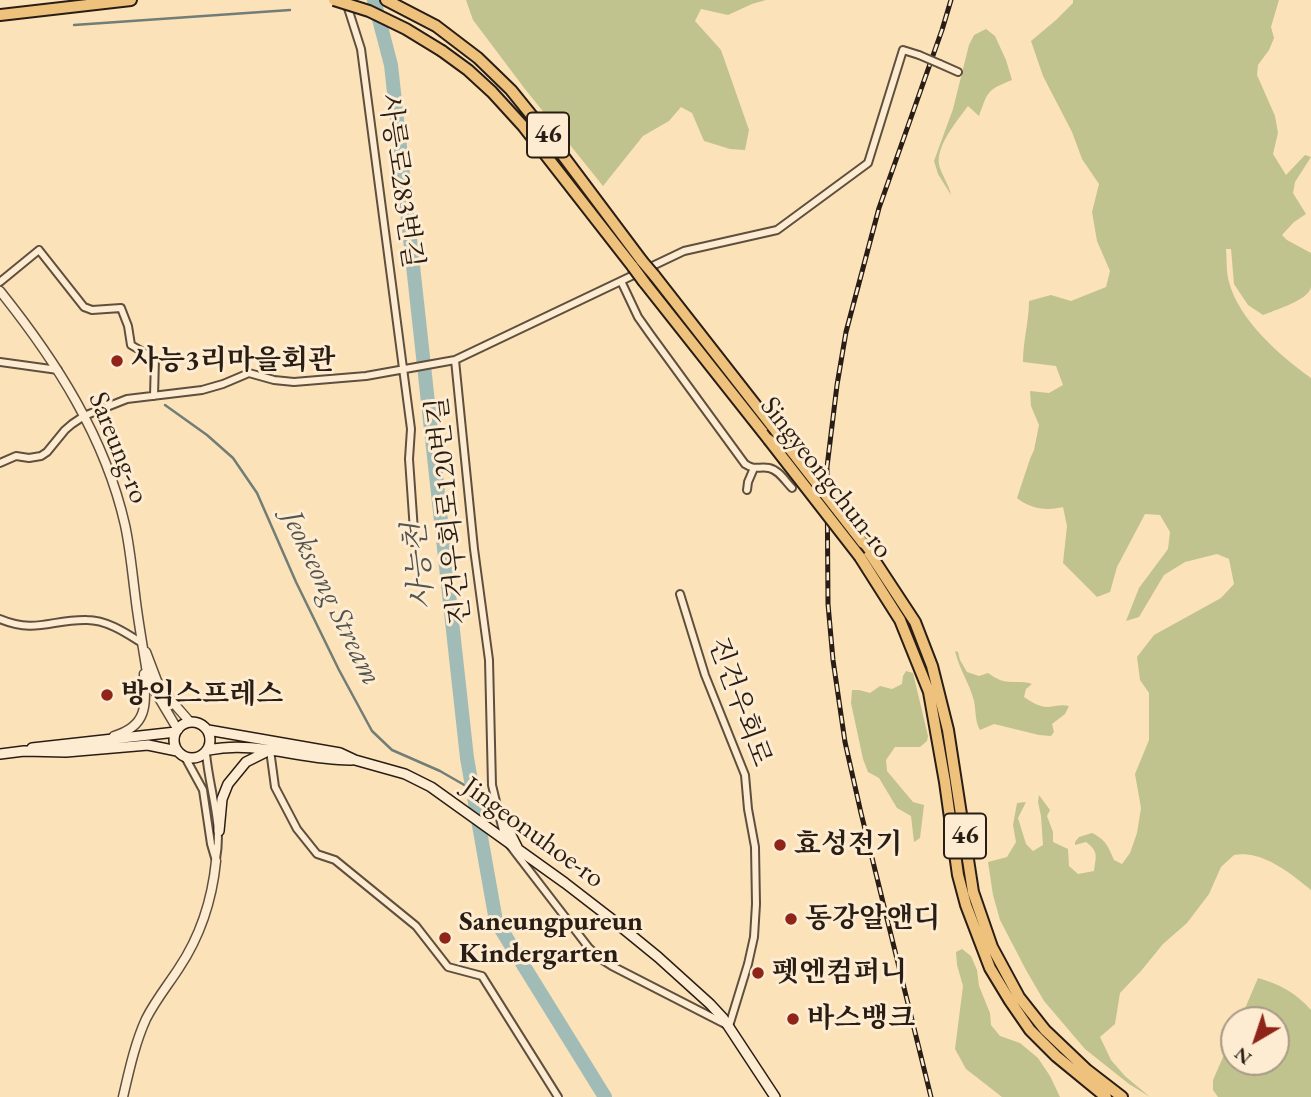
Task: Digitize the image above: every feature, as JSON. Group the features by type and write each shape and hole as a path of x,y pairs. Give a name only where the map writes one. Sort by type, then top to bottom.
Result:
{"highway":[{"path":"0,15 131,0"},
{"name":"Singyeongchun-ro","path":"334,0 369,10 406,29 468,70 492,92 772,426 863,543 915,622 932,666 948,730 973,892 992,947 1019,997 1045,1030 1087,1070 1122,1097"},
{"name":"Singyeongchun-ro","path":"386,0 436,26 478,58 511,90 549,136 637,264"},
{"name":"Singyeongchun-ro","path":"649,279 768,440 860,556 900,620 929,692 952,822 958,875 965,905 990,968 1030,1030 1056,1056 1106,1097"}],"main road":[{"path":"0,754 148,745 181,754 198,758 207,751 211,743 208,730 197,722 183,724 174,741 181,754"},
{"name":"Jingeonuhoe-ro","path":"208,730 340,753 405,774 431,787 565,883 658,957 710,1004 729,1026 775,1097"},
{"path":"24,751 34,747 177,731"},
{"name":"Jingeonuhoe-ro","path":"207,751 242,746 337,761 355,760"},
{"path":"219,831 222,799 228,784 246,762 270,750"},
{"path":"499,810 518,848"}],"street":[{"name":"사릉로283번길","path":"346,0 360,49 404,369 411,429 409,459 414,531 412,542"},
{"name":"진건우회로120번길","path":"505,839 492,785 489,660 474,549 455,360 684,251 777,230 868,163 904,50 958,72"},
{"path":"0,282 39,250 84,307 92,310 121,308 131,345 155,359 154,396"},
{"path":"621,281 638,317 745,464 754,468 773,469 792,488"},
{"name":"Sareung-ro","path":"0,291 58,370 100,449 121,509 147,673 177,731"},
{"path":"0,463 16,456 41,456 65,430 84,416 127,400 212,387 249,373 294,382 366,376 455,360"},
{"path":"0,362 58,370"},
{"path":"747,490 754,468"},
{"name":"진건우회로","path":"680,594 705,675 745,775 755,847 757,904 754,937 729,1026"},
{"path":"0,619 29,627 96,621 119,629 142,643 146,705 142,717 125,733 103,739"},
{"name":"Sareung-ro","path":"142,643 157,681 190,722"},
{"path":"270,750 275,787 297,829 317,854 335,860 416,926 448,967 482,976 558,1097"},
{"path":"123,1097 130,1065 146,1019 192,948 209,907 219,831 207,751"},
{"path":"181,754 203,790 215,861"},
{"path":"505,839 581,939 601,958 729,1026"}],"green space":[{"path":"466,0 766,0 728,15 701,9 695,21 721,50 749,130 745,150 730,149 704,141 692,113 681,107 669,121 643,136 603,186 473,20"},
{"path":"1073,0 1279,0 1271,27 1274,38 1258,65 1257,75 1275,116 1278,133 1273,154 1286,175 1305,155 1311,157 1295,182 1293,193 1306,214 1282,235 1311,253 1309,292 1291,304 1263,315 1248,305 1234,284 1231,249 1226,249 1229,282 1242,310 1274,348 1311,378 1311,890 1267,860 1249,855 1234,855 1221,867 1209,894 1187,923 1163,944 1120,993 1115,1024 1100,1037 1111,1060 1150,1097 1085,1049 1044,1001 1000,920 988,862 1007,857 1016,842 1013,825 1017,803 1026,802 1018,818 1026,844 1033,851 1043,845 1039,795 1050,810 1047,816 1053,832 1053,842 1068,849 1069,866 1078,874 1094,871 1096,858 1093,849 1086,842 1075,845 1079,837 1092,833 1106,844 1114,860 1122,864 1130,853 1137,833 1141,808 1135,774 1149,740 1149,693 1140,680 1137,657 1154,635 1221,598 1234,584 1229,559 1217,554 1185,562 1164,575 1139,617 1126,621 1139,588 1168,549 1170,532 1160,515 1145,514 1117,567 1110,592 1097,597 1063,563 1067,526 1063,507 1039,508 1017,498 1034,450 1039,425 1031,406 1030,391 1049,393 1063,385 1056,366 1023,362 1029,301 1051,295 1071,301 1106,287 1110,271 1097,241 1092,212 1099,184 1082,159 1072,132 1043,76 1031,41 1056,20"},
{"path":"986,29 995,36 1012,80 990,92 979,116 968,106 947,136 939,160 951,195 938,174 934,161 953,109 969,45 974,35"},
{"path":"955,651 958,652 967,672 979,676 988,673 1004,681 1032,684 1026,689 1024,697 1037,705 1069,706 1065,714 1052,724 1054,732 1051,736 994,724 980,730 974,701"},
{"path":"906,671 913,673 927,741 920,747 895,747 886,760 887,771 913,802 924,805 920,838 914,842 911,816 897,808 879,778 868,772 851,703 852,690 870,693 880,686 892,689 902,684"},
{"path":"962,949 971,956 977,970 991,1025 1000,1036 1020,1043 1038,1058 1060,1097 1002,1097 966,1069 955,1049 963,986 956,952"},
{"path":"1258,978 1287,990 1311,1010 1311,1097 1218,1097 1213,1090 1213,1080 1220,1064 1220,1076 1290,1076 1290,1006 1246,1006"}],"waterway":[{"name":"사능천","path":"374,0 391,65 467,758 496,921 605,1097"},
{"path":"74,25 290,10"},
{"name":"Jeokseong Stream","path":"165,405 207,435 233,458 257,493 296,582 372,731 392,750 440,771 473,790"}],"railway":[{"path":"931,1097 845,742 828,604 827,467 846,332 879,208 951,0"}],"place":[{"name":"사능3리마을회관","path":"117,361"},
{"name":"방익스프레스","path":"107,695"},
{"name":"효성전기","path":"780,845"},
{"name":"동강알앤디","path":"791,919"},
{"name":"Saneungpureun Kindergarten","path":"445,938"},
{"name":"펫엔컴퍼니","path":"758,973"},
{"name":"바스뱅크","path":"793,1019"}]}
